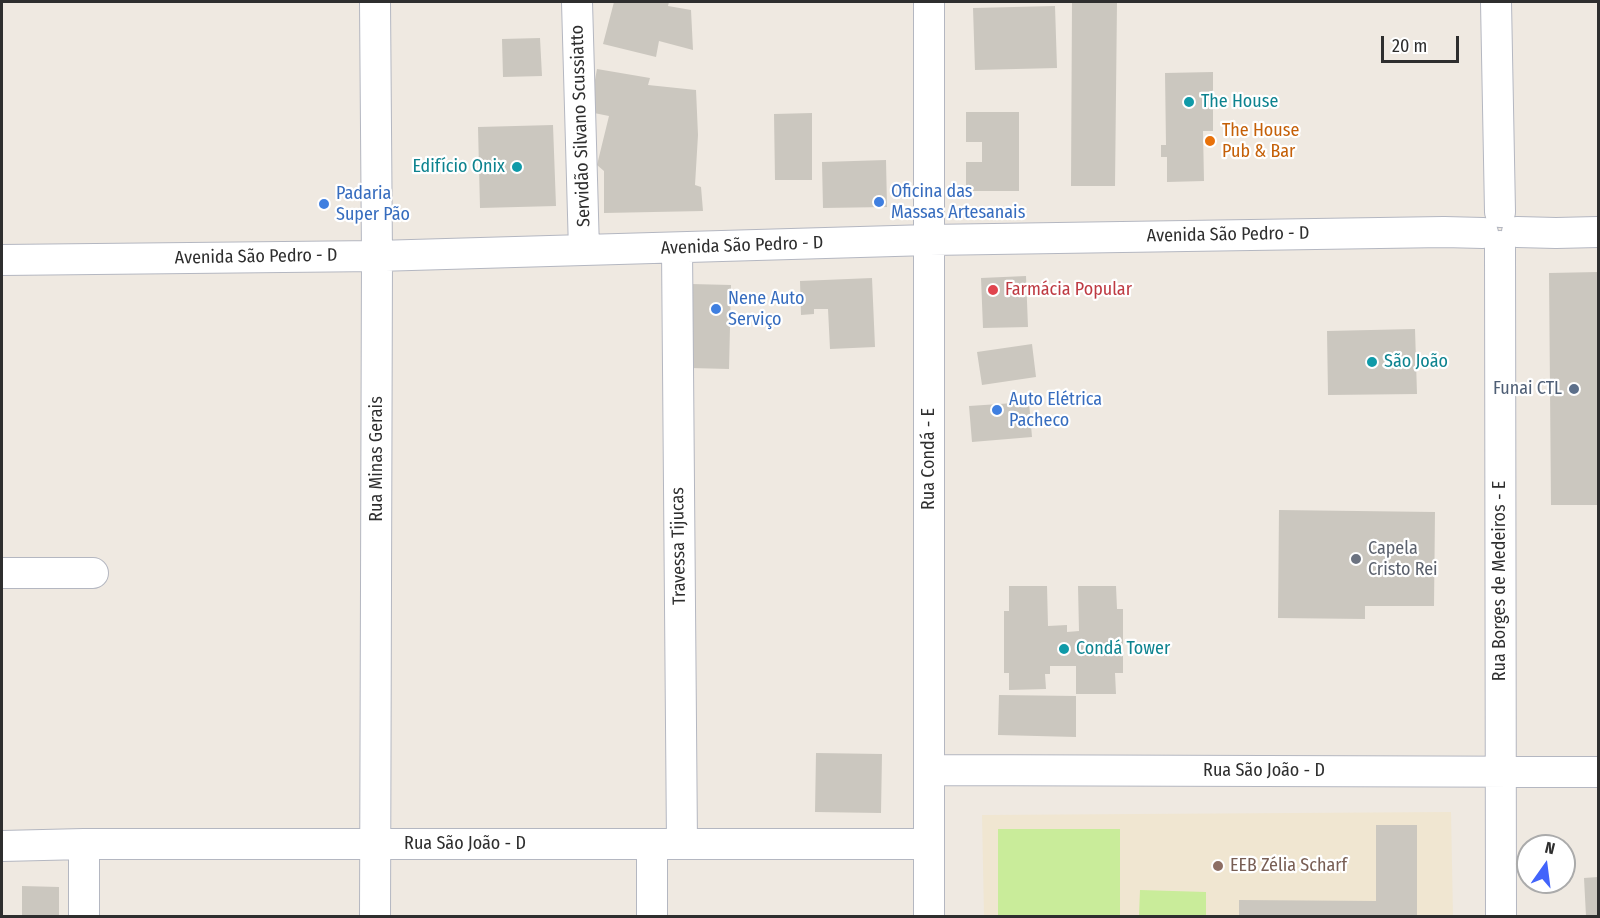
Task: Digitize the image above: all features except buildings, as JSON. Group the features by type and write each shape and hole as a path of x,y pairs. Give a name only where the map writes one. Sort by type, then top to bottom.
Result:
{"street":[{"name":"Rua Minas Gerais","path":"375,2 377,256 375,916"},
{"name":"Servidão Silvano Scussiatto","path":"577,2 584,250"},
{"name":"Rua Condá - E","path":"929,2 929,916"},
{"name":"Rua Borges de Medeiros - E","path":"1496,2 1500,231 1501,916"},
{"name":"Avenida São Pedro - D","path":"2,260 377,256 929,240 1500,231 1599,232"},
{"name":"Travessa Tijucas","path":"676,248 682,844"},
{"path":"2,573 93,573"},
{"name":"Rua São João - D","path":"929,770 1599,772"},
{"name":"Rua São João - D","path":"2,846 84,844 929,844"},
{"path":"84,844 84,916"},
{"path":"652,844 652,916"}],"shaded area":[{"name":"EEB Zélia Scharf","path":"1451,812 1453,916 984,916 982,815"}],"green space":[{"path":"998,829 1120,829 1120,916 998,916"},
{"path":"1140,890 1206,892 1206,916 1139,916"}],"place":[{"name":"The House","path":"1189,102"},
{"name":"The House Pub & Bar","path":"1210,141"},
{"name":"Edifício Onix","path":"517,167"},
{"name":"Oficina das Massas Artesanais","path":"879,202"},
{"name":"Padaria Super Pão","path":"324,204"},
{"name":"Farmácia Popular","path":"993,290"},
{"name":"Nene Auto Serviço","path":"716,309"},
{"name":"São João","path":"1372,362"},
{"name":"Funai CTL","path":"1574,389"},
{"name":"Auto Elétrica Pacheco","path":"997,410"},
{"name":"Capela Cristo Rei","path":"1356,559"},
{"name":"Condá Tower","path":"1064,649"},
{"name":"EEB Zélia Scharf","path":"1218,866"}]}
